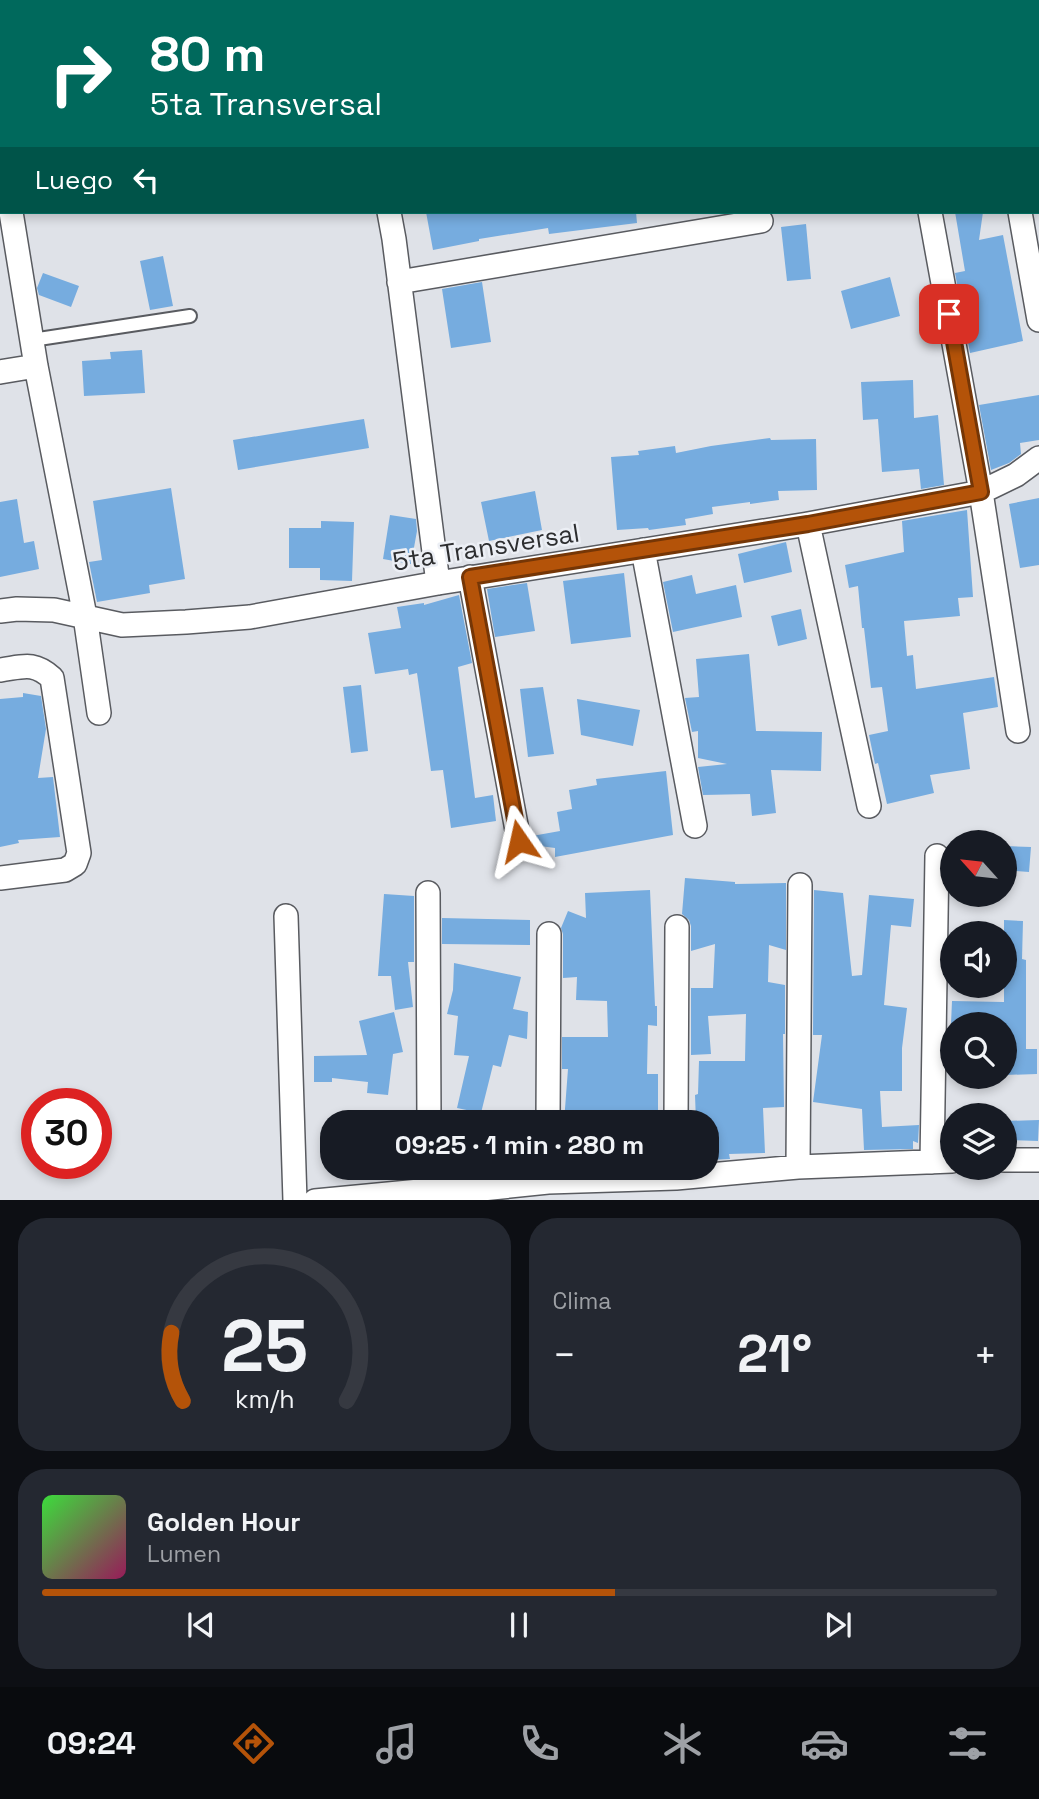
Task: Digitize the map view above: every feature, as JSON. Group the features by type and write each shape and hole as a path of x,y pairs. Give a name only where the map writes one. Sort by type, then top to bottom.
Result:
{"street":[{"path":"11,214 36,366 85,615 99,713"},
{"path":"389,214 438,583"},
{"path":"930,214 981,492 1018,731"},
{"path":"1020,214 1039,320"},
{"path":"399,282 761,221"},
{"path":"0,372 36,366"},
{"name":"5ta Transversal","path":"0,611 54,610 122,625 250,617 470,577 808,524 981,492 1016,475 1039,458"},
{"path":"808,524 869,806"},
{"path":"643,550 695,826"},
{"path":"470,577 519,841"},
{"path":"0,670 29,666 41,668 52,678 79,853 75,863 65,870 0,878"},
{"path":"937,856 941,1103"},
{"path":"798,1167 800,885"},
{"path":"428,893 429,1110"},
{"path":"286,916 295,1200"},
{"path":"676,1110 677,927"},
{"path":"548,1110 550,934"},
{"path":"1017,1160 1039,1160"},
{"path":"719,1170 940,1161"},
{"path":"315,1200 430,1186 464,1191 518,1180"}],"lane":[{"path":"32,340 190,316"}],"building":[{"path":"426,214 636,214 637,223 549,234 548,228 479,239 433,250"},
{"path":"955,214 983,214 979,240 1003,235 1023,341 970,353 955,273 965,271"},
{"path":"806,224 811,279 787,281 781,227"},
{"path":"163,256 173,306 150,310 140,261"},
{"path":"43,273 79,286 71,307 39,295 37,288"},
{"path":"890,277 900,316 851,329 841,291"},
{"path":"482,282 491,342 451,348 442,289"},
{"path":"142,350 145,393 84,396 82,361 111,359 110,352"},
{"path":"913,380 914,418 938,415 944,485 921,489 919,469 882,472 878,419 863,420 861,382"},
{"path":"1039,395 1039,440 1020,443 1021,454 1009,463 991,470 979,405"},
{"path":"364,419 369,448 238,470 233,440"},
{"path":"770,438 816,439 817,490 778,491 779,500 712,507 713,514 685,519 686,525 649,530 617,530 611,457 639,455 638,451 675,446 676,453"},
{"path":"171,488 185,579 149,585 150,593 97,602 89,562 102,560 93,501"},
{"path":"535,491 542,530 489,541 481,502"},
{"path":"1039,498 1039,565 1020,568 1009,504"},
{"path":"17,499 24,543 34,541 39,569 0,577 0,502"},
{"path":"967,510 973,597 958,598 960,616 904,621 907,656 913,655 916,689 994,677 998,707 963,713 970,769 930,775 934,793 887,804 869,735 888,731 882,687 871,688 858,586 849,588 845,565 904,552 902,521"},
{"path":"390,515 416,519 417,531 411,564 383,559"},
{"path":"321,521 354,522 352,581 320,580 320,568 289,568 289,528 321,528"},
{"path":"786,542 792,572 744,583 738,554"},
{"path":"624,573 631,637 571,644 563,581"},
{"path":"692,575 696,594 736,585 742,617 673,632 663,582"},
{"path":"527,583 535,631 495,637 487,589"},
{"path":"459,595 472,663 458,667 475,798 493,795 496,821 451,828 443,770 431,771 417,673 409,675 408,669 375,674 368,633 401,628 397,607 424,605"},
{"path":"801,609 807,639 778,646 771,616"},
{"path":"749,654 756,731 822,732 821,771 771,770 776,813 752,816 750,794 703,795 698,767 727,764 698,758 698,731 692,732 685,698 699,697 696,659"},
{"path":"361,685 368,751 351,753 343,687"},
{"path":"543,687 554,754 528,757 520,689"},
{"path":"23,693 41,696 46,729 38,778 53,777 60,837 18,840 19,843 0,847 0,699 23,697"},
{"path":"577,699 640,710 633,746 581,735"},
{"path":"666,771 673,835 555,857 555,848 532,845 532,836 560,831 557,812 572,809 569,790 597,785 596,779"},
{"path":"1017,846 1031,847 1029,872 1017,871"},
{"path":"685,878 735,884 786,883 786,950 769,945 768,982 785,985 784,1107 763,1108 765,1153 729,1154 730,1159 719,1159 719,1110 696,1110 699,1061 745,1061 746,1014 708,1016 711,1054 691,1055 691,988 713,988 715,944 691,951 691,926 682,914"},
{"path":"650,890 657,1026 648,1025 647,1074 658,1074 658,1110 565,1110 568,1069 562,1069 562,1037 608,1037 607,1001 576,1000 577,977 563,978 561,928 568,911 586,918 585,893"},
{"path":"814,890 843,893 852,976 862,975 869,895 914,899 911,927 891,925 884,1005 907,1008 902,1048 902,1091 880,1091 882,1127 919,1125 918,1143 913,1141 913,1149 864,1150 862,1109 813,1102 822,1035 813,1035"},
{"path":"384,894 414,896 414,962 408,962 413,1007 395,1010 391,976 378,976"},
{"path":"442,918 530,920 530,945 442,944"},
{"path":"1004,920 1023,921 1026,1049 1037,1049 1037,1074 1017,1075 1017,1012 952,1012 952,1001 1004,1002 1004,998 1017,998 1017,921"},
{"path":"454,963 521,977 513,1009 528,1012 527,1039 509,1035 501,1067 493,1065 482,1110 457,1108 469,1056 454,1055 458,1016 447,1014 453,990"},
{"path":"394,1012 403,1052 393,1054 388,1095 367,1093 368,1082 332,1078 332,1082 314,1082 314,1056 367,1055 359,1021"},
{"path":"1039,1120 1038,1141 1017,1140 1017,1121"}],"route":[{"path":"519,841 470,577 808,524 981,492 949,314"}]}
